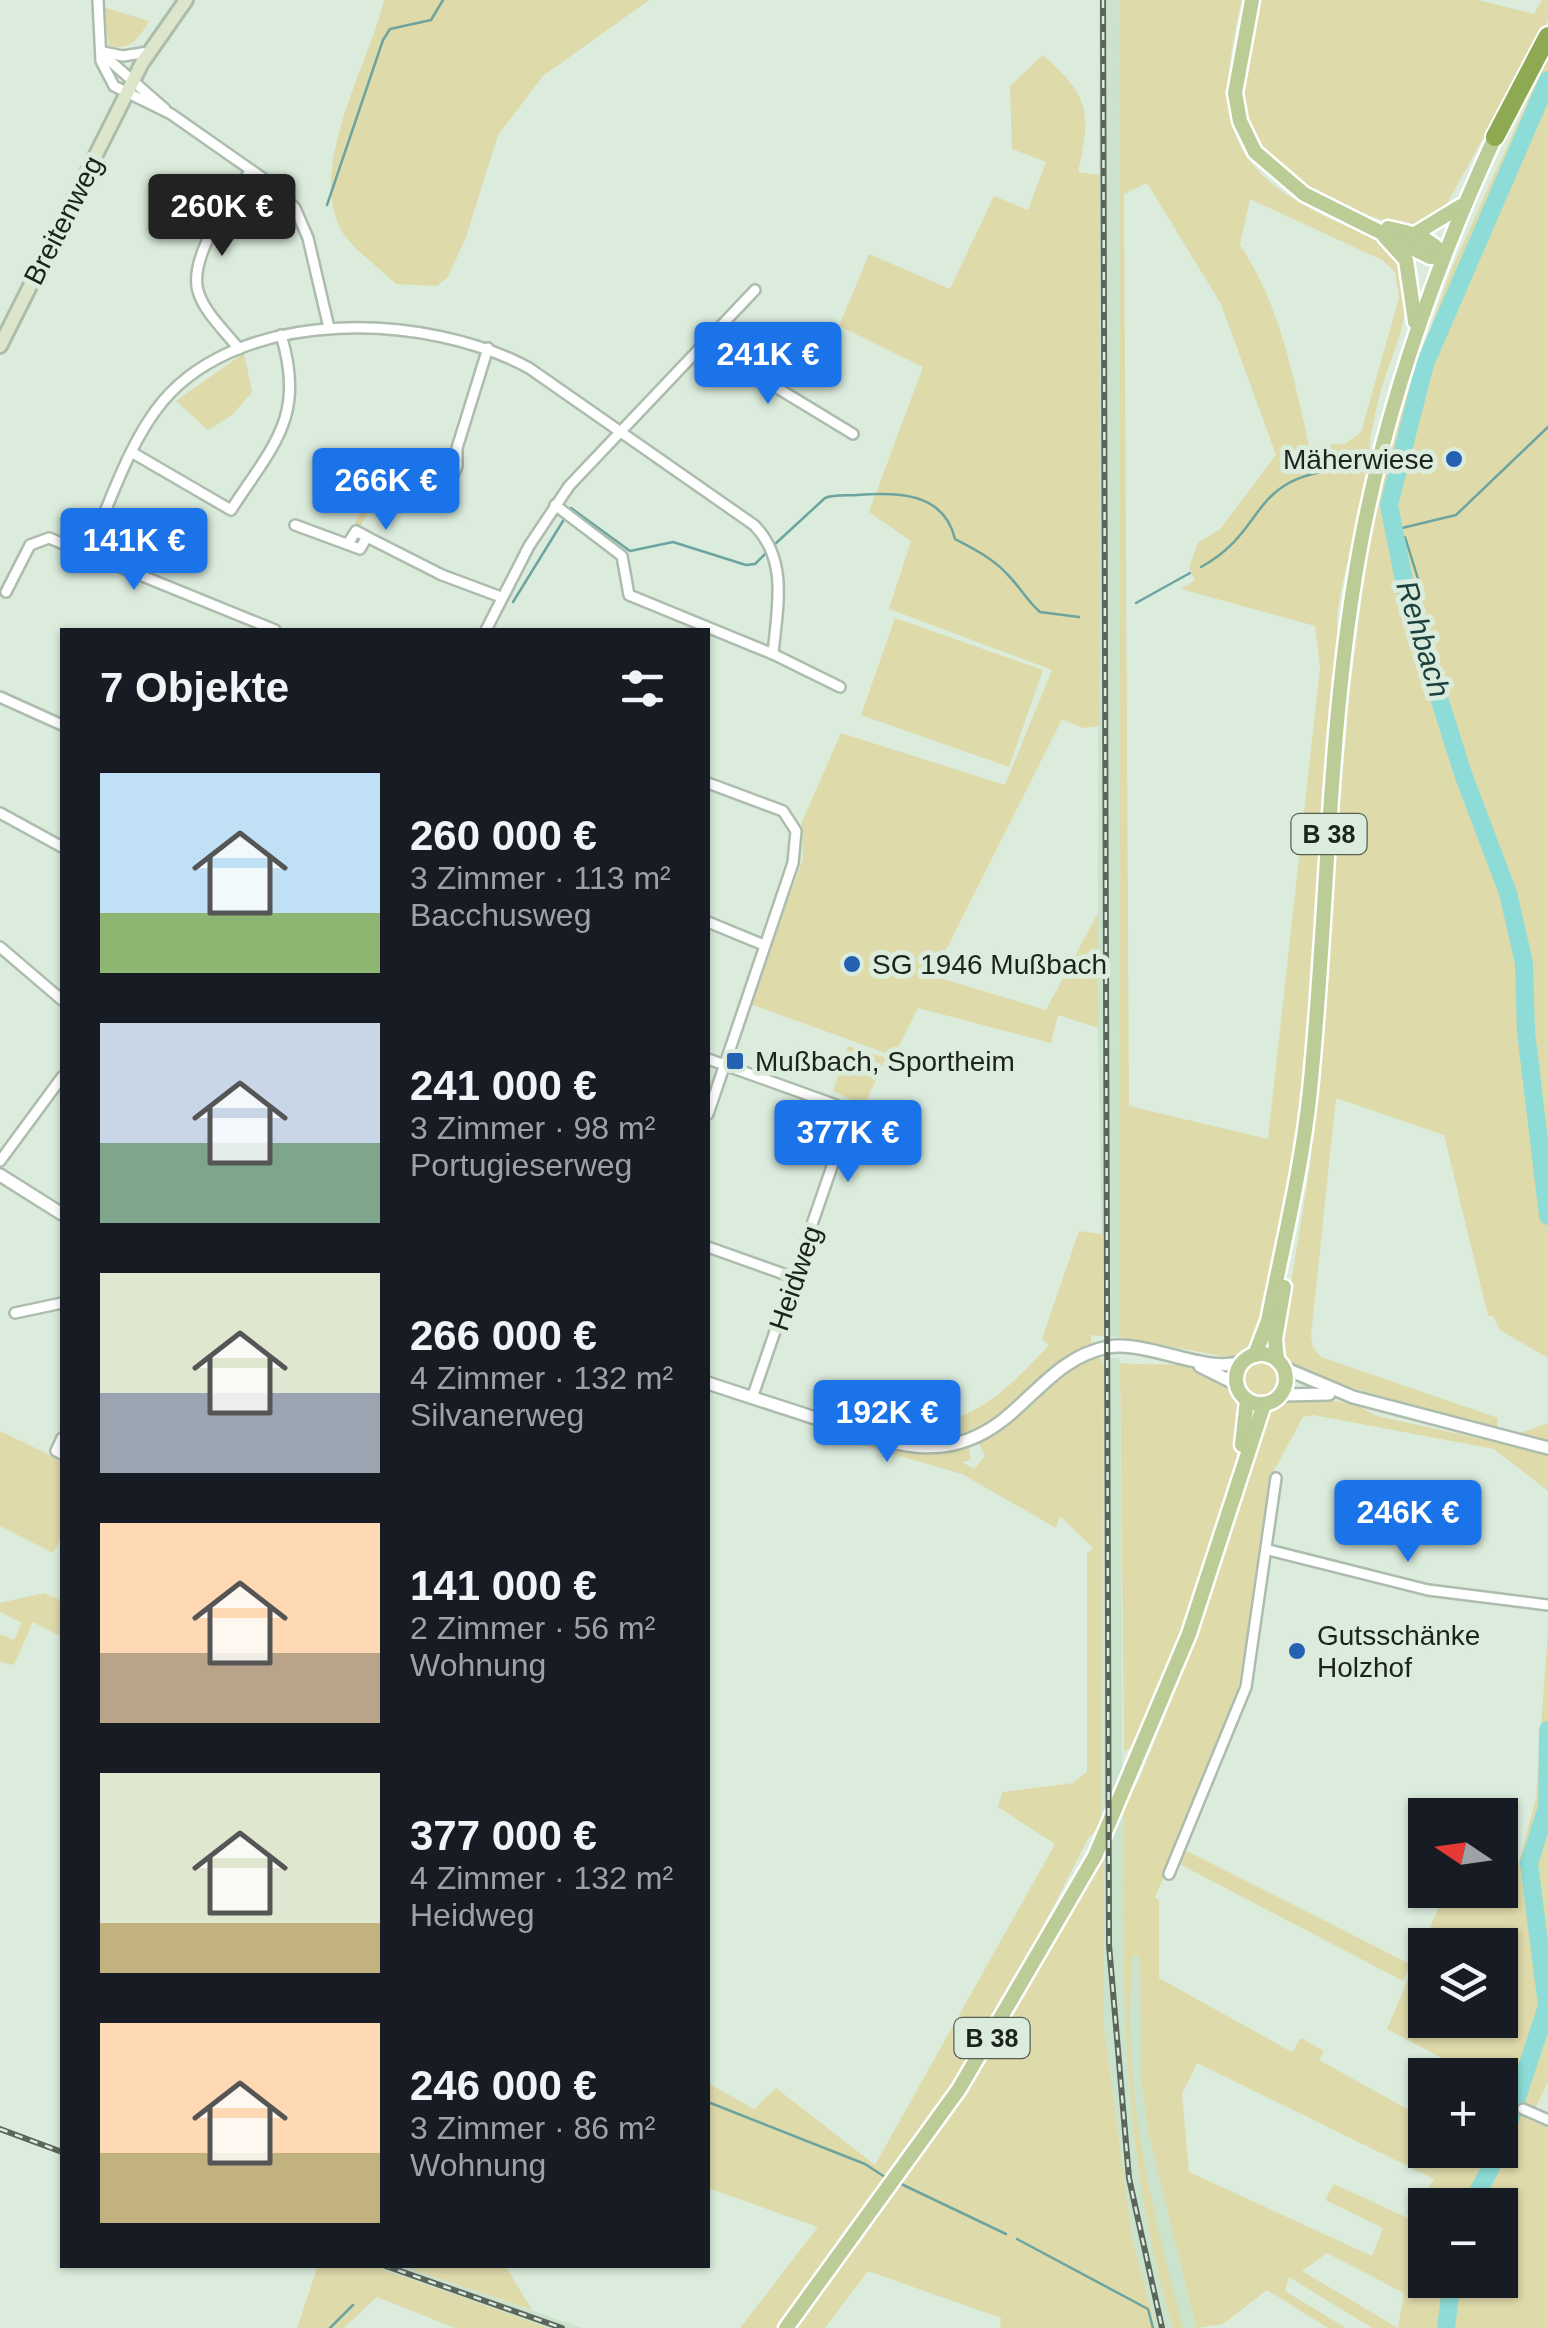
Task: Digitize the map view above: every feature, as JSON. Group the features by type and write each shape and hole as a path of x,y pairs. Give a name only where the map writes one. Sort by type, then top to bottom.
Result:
{"highway":[{"name":"B 38","path":"1495,137 1548,36"}],"main road":[{"name":"Breitenweg","path":"0,346 148,52 186,0"},
{"name":"B 38","path":"1252,0 1236,72 1236,108 1246,138 1284,181 1430,257 1442,256"},
{"name":"B 38","path":"1280,1364 1276,1339 1304,1138 1352,604 1384,439 1416,330 1442,256 1495,137"},
{"path":"1415,234 1440,223 1464,204"},
{"name":"B 38","path":"1374,226 1415,234 1438,247 1442,256"},
{"name":"B 38","path":"1374,226 1406,260 1415,296 1416,330"},
{"name":"B 38","path":"1249,1358 1268,1322 1304,1138"},
{"path":"1249,1358 1280,1364 1286,1383 1281,1394 1264,1404 1247,1400 1236,1384 1249,1358"},
{"name":"B 38","path":"1235,1486 1247,1400"},
{"name":"B 38","path":"786,2328 959,2089 1063,1917 1155,1722 1206,1587 1264,1404"}],"street":[{"path":"98,0 100,52 106,76 126,94 170,114"},
{"path":"100,52 128,56 148,52"},
{"path":"100,52 170,114 285,196 302,220 329,328"},
{"path":"239,348 203,303 197,276 217,221 251,170"},
{"path":"487,628 555,505 620,429 755,290"},
{"path":"88,552 133,453 164,400 194,374 239,348 281,335 329,328 452,338 488,348 529,368 754,525 771,547 778,575 773,654"},
{"path":"133,453 230,510 272,447 288,412 293,376 281,335"},
{"path":"706,344 852,434"},
{"path":"442,499 457,466 457,448 488,348"},
{"path":"555,505 622,556 629,595 710,628"},
{"path":"294,525 360,549 367,537 442,575 501,597"},
{"path":"6,592 34,541 55,539 269,628"},
{"path":"241,628 244,619"},
{"path":"710,628 840,687"},
{"path":"0,697 60,724"},
{"path":"710,785 783,811 796,831 793,864 710,1107"},
{"path":"0,813 60,846"},
{"path":"710,923 764,944"},
{"path":"0,947 60,998"},
{"path":"710,1059 722,1064"},
{"name":"Heidweg","path":"722,1064 827,1101 846,1115 847,1131 752,1398"},
{"path":"0,1160 60,1080"},
{"path":"0,1175 60,1213"},
{"path":"710,1248 795,1278"},
{"path":"15,1314 60,1303"},
{"path":"710,1384 866,1434 894,1436 920,1446 958,1444 983,1433 1064,1365 1092,1351 1124,1346 1222,1364 1249,1358"},
{"path":"1163,1353 1222,1374 1236,1384"},
{"path":"1280,1364 1353,1398"},
{"path":"1281,1394 1299,1391 1353,1398 1548,1448"},
{"path":"1169,1874 1246,1687 1269,1550 1276,1478"},
{"path":"1269,1550 1428,1590 1548,1605"},
{"path":"1523,2109 1548,2120"}],"shaded area":[{"path":"384,0 649,0 543,76 498,135 466,237 448,277 437,286 396,284 346,237 332,205 336,146"},
{"path":"1099,0 1120,0 1119,1337 1103,1336 1098,1028"},
{"path":"1120,0 1242,0 1229,85 1231,118 1241,146 1257,170 1282,191 1391,250 1404,268 1407,301 1378,401 1340,597 1298,1141 1258,1347 1238,1359 1119,1337","holes":["1147,183 1221,304 1276,455 1220,529 1198,543 1189,567 1195,580 1181,589 1315,626 1320,668 1268,1139 1129,1106 1124,194","1250,199 1382,260 1395,272 1399,298 1361,432 1345,444 1309,445 1275,316 1240,245"]},
{"path":"1260,0 1478,0 1534,14 1542,0 1548,0 1548,20 1443,211 1411,227 1323,199 1291,179 1267,155 1251,126 1245,91 1247,49"},
{"path":"103,7 149,21 129,45 109,46"},
{"path":"1043,55 1070,82 1083,106 1085,134 1078,172 1100,175 1099,726 1082,728 1062,719 933,976 1046,1010 1098,913 1098,1028 1058,1015 1051,1043 918,1008 894,1056 750,1004 803,859 802,822 841,733 1005,785 1052,670 889,609 911,541 869,512 923,367 839,326 869,254 950,289 994,196 1028,210 1046,162 1012,149 1010,86"},
{"path":"1548,56 1548,1358 1500,1330 1493,1316 1488,1316 1444,1135 1336,1098 1311,1336 1313,1348 1321,1357 1498,1418 1497,1430 1292,1370 1280,1351 1310,1167 1349,696 1371,525 1386,453 1451,270"},
{"path":"244,353 252,392 232,415 208,430 176,401"},
{"path":"359,452 381,461 390,472 360,527 355,523 360,513 333,498"},
{"path":"895,618 1043,670 1009,767 861,715"},
{"path":"848,1046 886,1058 864,1106 833,1091"},
{"path":"1079,1231 1103,1234 1103,1336 1091,1335 1091,1346 1068,1357 970,1435 946,1442 919,1441 868,1423 949,1420 982,1406 1011,1384 1049,1345 1042,1339"},
{"path":"1099,1354 1103,1366 1102,1825 1089,1837 996,2018 892,2173 777,2328 740,2328 818,2227 710,2189 710,2084 754,2109 776,2088 875,2165 1055,1844 998,1807 1002,1792 1073,1783 1087,1772 1087,1554 1093,1548 1060,1516 1056,1528 962,1474 852,1442 854,1438 926,1451 969,1445 971,1460 962,1462 974,1469 985,1456 978,1442 1002,1428 1060,1373"},
{"path":"1103,1358 1119,1358 1120,1363 1123,1876 1130,1936 1144,1951 1141,2079 1148,2131 1196,2328 1156,2328 1132,2238 1103,2019"},
{"path":"1262,1362 1275,1367 1280,1380 1275,1393 1262,1398 1249,1393 1244,1380 1249,1367"},
{"path":"1120,1363 1206,1369 1230,1383 1240,1409 1237,1451 1209,1559 1137,1744 1124,1752"},
{"path":"1305,1394 1358,1406 1377,1416 1496,1442 1548,1423 1548,1491 1494,1449 1313,1415 1303,1417 1268,1482 1264,1546 1235,1704 1179,1847 1408,1963 1408,1969 1403,1981 1172,1860 1155,1897 1159,1900 1159,1978 1292,2052 1301,2038 1324,2051 1319,2060 1408,2110 1408,2166 1197,2063 1182,2094 1189,2172 1372,2256 1383,2228 1325,2200 1334,2184 1408,2218 1408,2298 1518,2298 1518,2188 1429,2188 1434,2179 1412,2168 1518,2168 1518,2058 1442,2058 1387,2029 1408,1980 1408,2038 1518,2038 1518,1928 1430,1928 1438,1908 1518,1908 1518,1865 1536,1798 1548,1630 1548,2081 1530,2120 1548,2128 1548,2328 1398,2328 1372,2328 1289,2277 1285,2291 1346,2328 1328,2328 1267,2290 1223,2324 1196,2328 1148,2131 1141,2079 1140,1956 1133,1955 1130,2002 1135,2096 1150,2190 1183,2328 1173,2328 1156,2264 1134,2134 1125,2003 1123,1805 1138,1782 1187,1662 1267,1412 1285,1398","holes":["1327,2253 1404,2293 1398,2328 1302,2271"]},
{"path":"0,1431 60,1460 60,1540 53,1553 0,1526"},
{"path":"44,1593 60,1600 60,1636 33,1622 14,1665 0,1662 0,1634 14,1640 22,1623 0,1612 0,1603"},
{"path":"1103,1854 1103,2019 1132,2238 1156,2328 1000,2328 1001,2318 868,2271 825,2328 795,2328 1001,2033"},
{"path":"317,2268 379,2268 549,2328 455,2328 377,2297 344,2328 297,2328"},
{"path":"379,2268 408,2268 582,2328 549,2328"},
{"path":"408,2268 507,2268 532,2310"}],"waterway":[{"path":"327,205 383,40 390,29 431,20 443,0"},
{"name":"Rehbach","path":"1548,80 1425,364 1389,505 1407,596 1463,774 1508,893 1524,963 1526,1032 1548,1216"},
{"path":"1402,528 1456,515 1548,427"},
{"path":"1201,567 1239,536 1275,492 1317,473 1352,468"},
{"path":"1385,471 1396,472"},
{"path":"774,545 825,498 888,494 917,498 941,512 955,539 996,564 1040,612 1079,617"},
{"path":"513,602 571,508 630,551 673,542 746,565 755,564 768,551"},
{"path":"1405,537 1419,582 1407,596"},
{"path":"1136,603 1190,573"},
{"name":"Rehbach","path":"1518,2095 1547,2006 1529,1863 1547,1807 1548,1730"},
{"path":"710,2103 865,2164 885,2177"},
{"name":"Rehbach","path":"1480,2188 1491,2168"},
{"path":"897,2182 1006,2234"},
{"path":"1017,2239 1148,2309 1153,2328"},
{"name":"Rehbach","path":"1446,2328 1450,2298"},
{"path":"330,2328 353,2305"}],"railway":[{"path":"1103,0 1109,1945 1129,2178 1162,2328"},
{"path":"0,2129 60,2151"},
{"path":"392,2268 562,2328"}],"place":[{"name":"Mäherwiese","path":"1454,459"},
{"name":"SG 1946 Mußbach","path":"852,964"},
{"name":"Mußbach, Sportheim","path":"735,1061"},
{"name":"Gutsschänke Holzhof","path":"1297,1651"}]}
